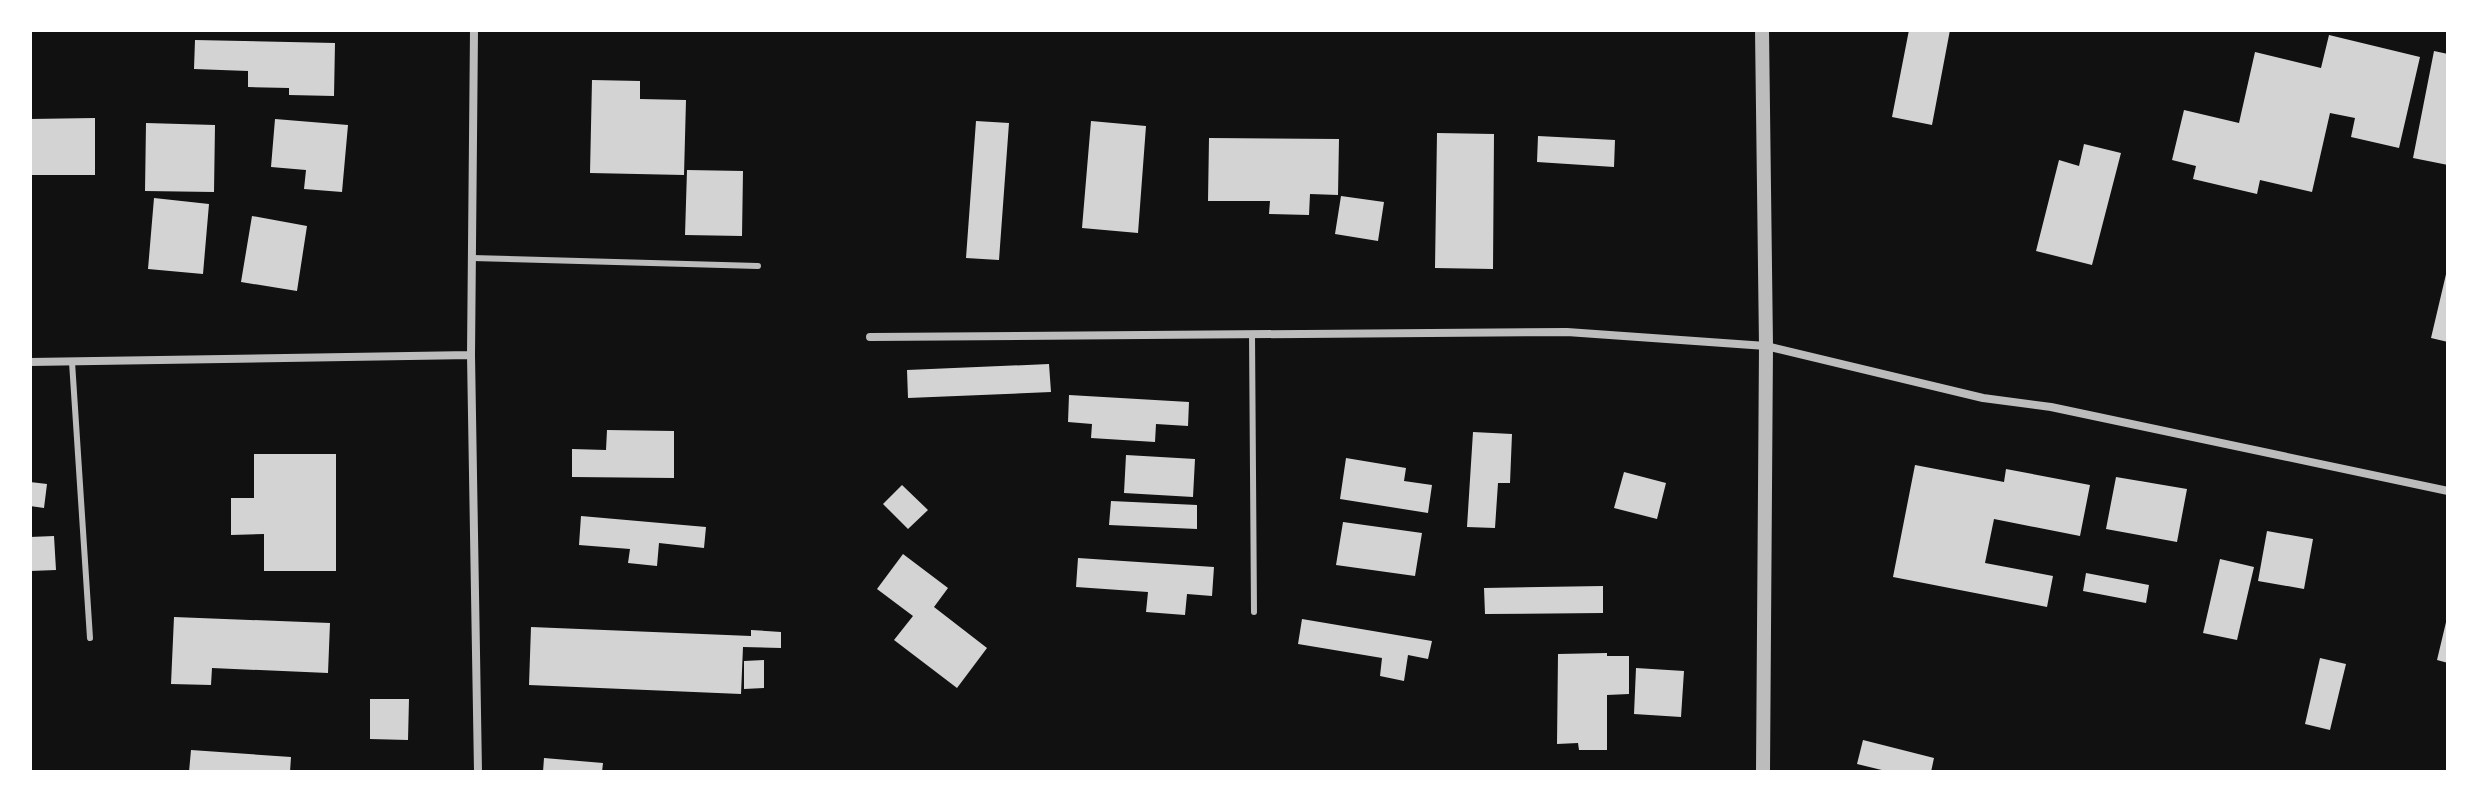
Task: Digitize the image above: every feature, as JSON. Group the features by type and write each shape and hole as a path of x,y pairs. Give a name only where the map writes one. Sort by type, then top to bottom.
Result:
{"street":[{"path":"474,30 471,355 478,772"},
{"path":"1762,30 1766,346 1763,772"},
{"path":"870,337 1567,332 1766,346 1983,398 2051,407 2448,491"},
{"path":"30,362 471,355"}],"lane":[{"path":"472,258 758,266"},
{"path":"1252,334 1254,612"},
{"path":"72,362 90,638"}],"building":[{"path":"1909,30 1950,30 1932,125 1892,117"},
{"path":"2329,35 2420,57 2399,148 2351,137 2355,118 2330,113 2312,192 2260,180 2257,194 2193,179 2196,166 2172,160 2184,110 2239,123 2255,52 2321,68"},
{"path":"195,40 335,43 334,96 289,95 289,88 248,87 248,71 194,69"},
{"path":"2434,51 2448,54 2448,165 2413,158"},
{"path":"592,80 640,81 640,99 686,100 684,175 590,173"},
{"path":"95,118 95,175 30,175 30,119"},
{"path":"275,119 348,125 342,192 304,189 306,170 271,167"},
{"path":"976,121 1009,123 999,260 966,258"},
{"path":"1091,121 1146,126 1138,233 1082,228"},
{"path":"146,123 215,125 214,192 145,191"},
{"path":"1437,133 1494,134 1493,269 1435,268"},
{"path":"1538,136 1615,140 1614,167 1537,162"},
{"path":"1209,138 1339,139 1338,195 1310,194 1309,215 1269,214 1270,201 1208,201"},
{"path":"2084,144 2121,153 2092,265 2036,251 2059,160 2079,166"},
{"path":"687,170 743,171 742,236 685,235"},
{"path":"1341,196 1384,202 1378,241 1335,234"},
{"path":"154,198 209,204 203,274 148,269"},
{"path":"252,216 307,226 297,291 241,282"},
{"path":"2448,270 2448,342 2431,338"},
{"path":"1049,364 1051,392 908,398 907,370"},
{"path":"1069,395 1189,402 1188,426 1156,424 1155,442 1091,438 1092,424 1068,422"},
{"path":"607,430 674,431 674,478 572,477 572,449 606,450"},
{"path":"1473,432 1512,434 1510,483 1498,483 1495,528 1467,527"},
{"path":"254,454 336,454 336,571 264,571 264,534 231,535 231,498 254,498"},
{"path":"1126,455 1195,459 1193,497 1124,493"},
{"path":"1346,458 1406,468 1404,481 1432,485 1428,513 1340,499"},
{"path":"1915,465 2004,482 2006,469 2090,485 2080,536 1994,519 1985,563 2053,576 2047,607 1893,577"},
{"path":"1624,472 1666,483 1657,519 1614,508"},
{"path":"2116,477 2187,489 2177,542 2106,529"},
{"path":"30,482 47,484 44,508 30,506"},
{"path":"902,485 928,510 908,529 883,504"},
{"path":"1111,501 1197,505 1197,529 1109,525"},
{"path":"581,516 706,527 704,548 659,543 657,566 628,563 630,549 579,545"},
{"path":"1343,522 1422,533 1415,576 1336,565"},
{"path":"2267,531 2313,539 2304,589 2258,581"},
{"path":"54,536 56,570 30,571 30,537"},
{"path":"903,554 948,588 934,607 987,648 957,688 894,640 913,616 877,589"},
{"path":"1078,558 1214,567 1212,596 1187,594 1185,615 1146,612 1148,592 1076,587"},
{"path":"2220,559 2254,567 2237,640 2203,633"},
{"path":"2086,573 2149,585 2146,603 2083,591"},
{"path":"1603,586 1603,613 1485,614 1484,588"},
{"path":"174,617 330,623 328,673 212,668 211,685 171,684"},
{"path":"2448,618 2448,663 2437,660"},
{"path":"1302,619 1432,641 1428,659 1408,655 1404,681 1380,676 1382,658 1298,644"},
{"path":"531,627 751,636 751,630 781,632 781,648 743,647 741,694 529,685"},
{"path":"1607,653 1607,656 1629,656 1629,694 1607,695 1607,750 1579,750 1578,743 1557,744 1558,654"},
{"path":"2320,658 2346,664 2330,730 2305,724"},
{"path":"764,660 764,688 744,689 744,661"},
{"path":"1636,668 1684,671 1681,717 1634,714"},
{"path":"370,699 409,699 408,740 370,739"},
{"path":"1863,740 1934,758 1931,772 1890,772 1857,764"},
{"path":"191,750 291,757 290,772 189,772"},
{"path":"544,758 603,763 602,772 543,772"}]}
